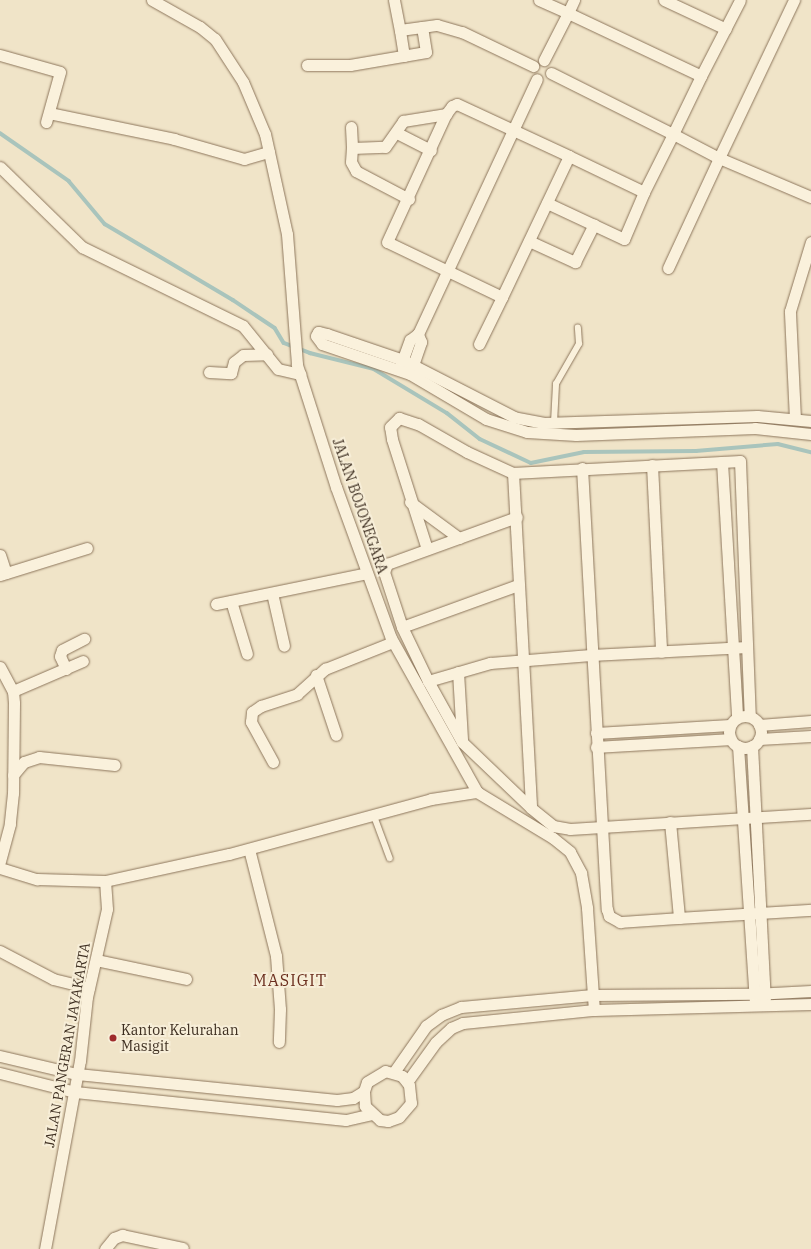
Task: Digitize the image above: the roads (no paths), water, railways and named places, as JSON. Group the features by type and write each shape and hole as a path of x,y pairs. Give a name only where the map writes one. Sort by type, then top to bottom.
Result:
{"street":[{"name":"JALAN BOJONEGARA","path":"152,0 200,27 222,48 243,82 265,134 287,234 298,370 367,573 393,642 477,792 553,838 570,852 581,873 585,894 594,1010"},
{"path":"394,0 404,56"},
{"path":"540,0 701,76"},
{"path":"544,60 574,0"},
{"path":"664,0 726,29"},
{"path":"547,203 623,239 644,192 740,0"},
{"path":"668,268 794,0"},
{"path":"400,30 442,26 462,32 533,66"},
{"path":"307,65 350,65 426,52 422,27"},
{"path":"0,55 60,72 47,118 174,139 244,159 269,152"},
{"path":"544,60 550,64 551,74 544,80 537,79 533,73 533,66 537,61 544,60"},
{"path":"551,74 719,158 811,197"},
{"path":"401,364 410,340 418,334 537,79"},
{"path":"502,297 387,242 409,200 446,114 452,106 464,106 644,192"},
{"path":"352,148 385,147 397,133 403,122 446,114"},
{"path":"351,127 352,148 350,162 356,171 409,200"},
{"path":"397,133 431,150"},
{"path":"478,344 569,156"},
{"path":"0,167 82,247 243,326 278,369 298,370"},
{"path":"529,241 575,262 594,224"},
{"path":"412,369 486,419 527,432 576,435 755,428 807,433 803,420 790,311 811,242"},
{"path":"401,364 322,344 316,336 318,332 328,334 401,364 514,417 530,420 554,423 757,416 803,420"},
{"path":"412,369 422,342 418,334"},
{"path":"209,372 231,373 234,362 243,355 267,354"},
{"path":"427,549 410,502 391,433 390,427 399,418 418,424 467,452 513,473 582,468 740,461 750,716 759,725 811,721"},
{"path":"527,432 530,420"},
{"path":"722,462 733,648 733,721 742,816 748,913 760,1007"},
{"path":"652,465 661,652"},
{"path":"582,468 596,747 610,916 620,922 811,910"},
{"path":"513,473 517,517 521,660 530,808"},
{"path":"410,502 458,538"},
{"path":"517,517 427,549 385,566 384,572 402,627 428,681 462,742 530,808 553,826 570,829 742,816 811,814"},
{"path":"0,555 3,574 87,548"},
{"path":"216,604 367,573"},
{"path":"402,627 518,585"},
{"path":"272,593 284,646"},
{"path":"231,601 247,654"},
{"path":"66,669 60,656 62,650 84,639"},
{"path":"273,762 251,722 252,712 261,706 297,694 325,669 393,642"},
{"path":"428,681 490,663 591,655 747,647"},
{"path":"14,691 84,661"},
{"path":"0,667 14,691 13,775 10,824 0,862"},
{"path":"458,672 462,742"},
{"path":"316,676 336,735"},
{"path":"596,733 733,721 750,716"},
{"path":"759,725 756,742 755,816 761,912 759,994"},
{"path":"596,747 756,742 811,736"},
{"path":"13,775 24,762 39,757 115,765"},
{"path":"0,868 37,879 105,881 249,849 431,799 477,792"},
{"path":"670,822 679,918"},
{"path":"249,849 277,963 280,1042"},
{"name":"JALAN PANGERAN JAYAKARTA","path":"45,1249 75,1092 89,988 107,909 105,881"},
{"path":"0,950 53,978 89,988"},
{"path":"96,960 186,979"},
{"path":"394,1072 426,1026 441,1015 461,1007 592,995 759,994 811,991"},
{"path":"407,1082 436,1042 451,1028 463,1023 594,1010 760,1007 811,1004"},
{"path":"0,1056 77,1074 337,1100 353,1098 364,1091"},
{"path":"385,1071 394,1072 407,1082 412,1093 408,1109 399,1117 388,1121 380,1120 371,1114 364,1106 364,1091 367,1082 373,1077 385,1071"},
{"path":"0,1073 75,1092 346,1120 371,1114"},
{"path":"105,1249 114,1238 122,1235 183,1248"}],"lane":[{"path":"554,423 556,384 579,344 578,328"},
{"path":"374,815 390,858"}],"waterway":[{"path":"0,133 69,181 105,224 233,300 275,328 284,343 310,353 374,369 447,413 480,439 531,463 584,452 696,451 778,444 811,452"}],"place":[{"name":"Kantor Kelurahan Masigit","path":"113,1038"}],"district":[{"name":"MASIGIT","path":"290,980"}]}
